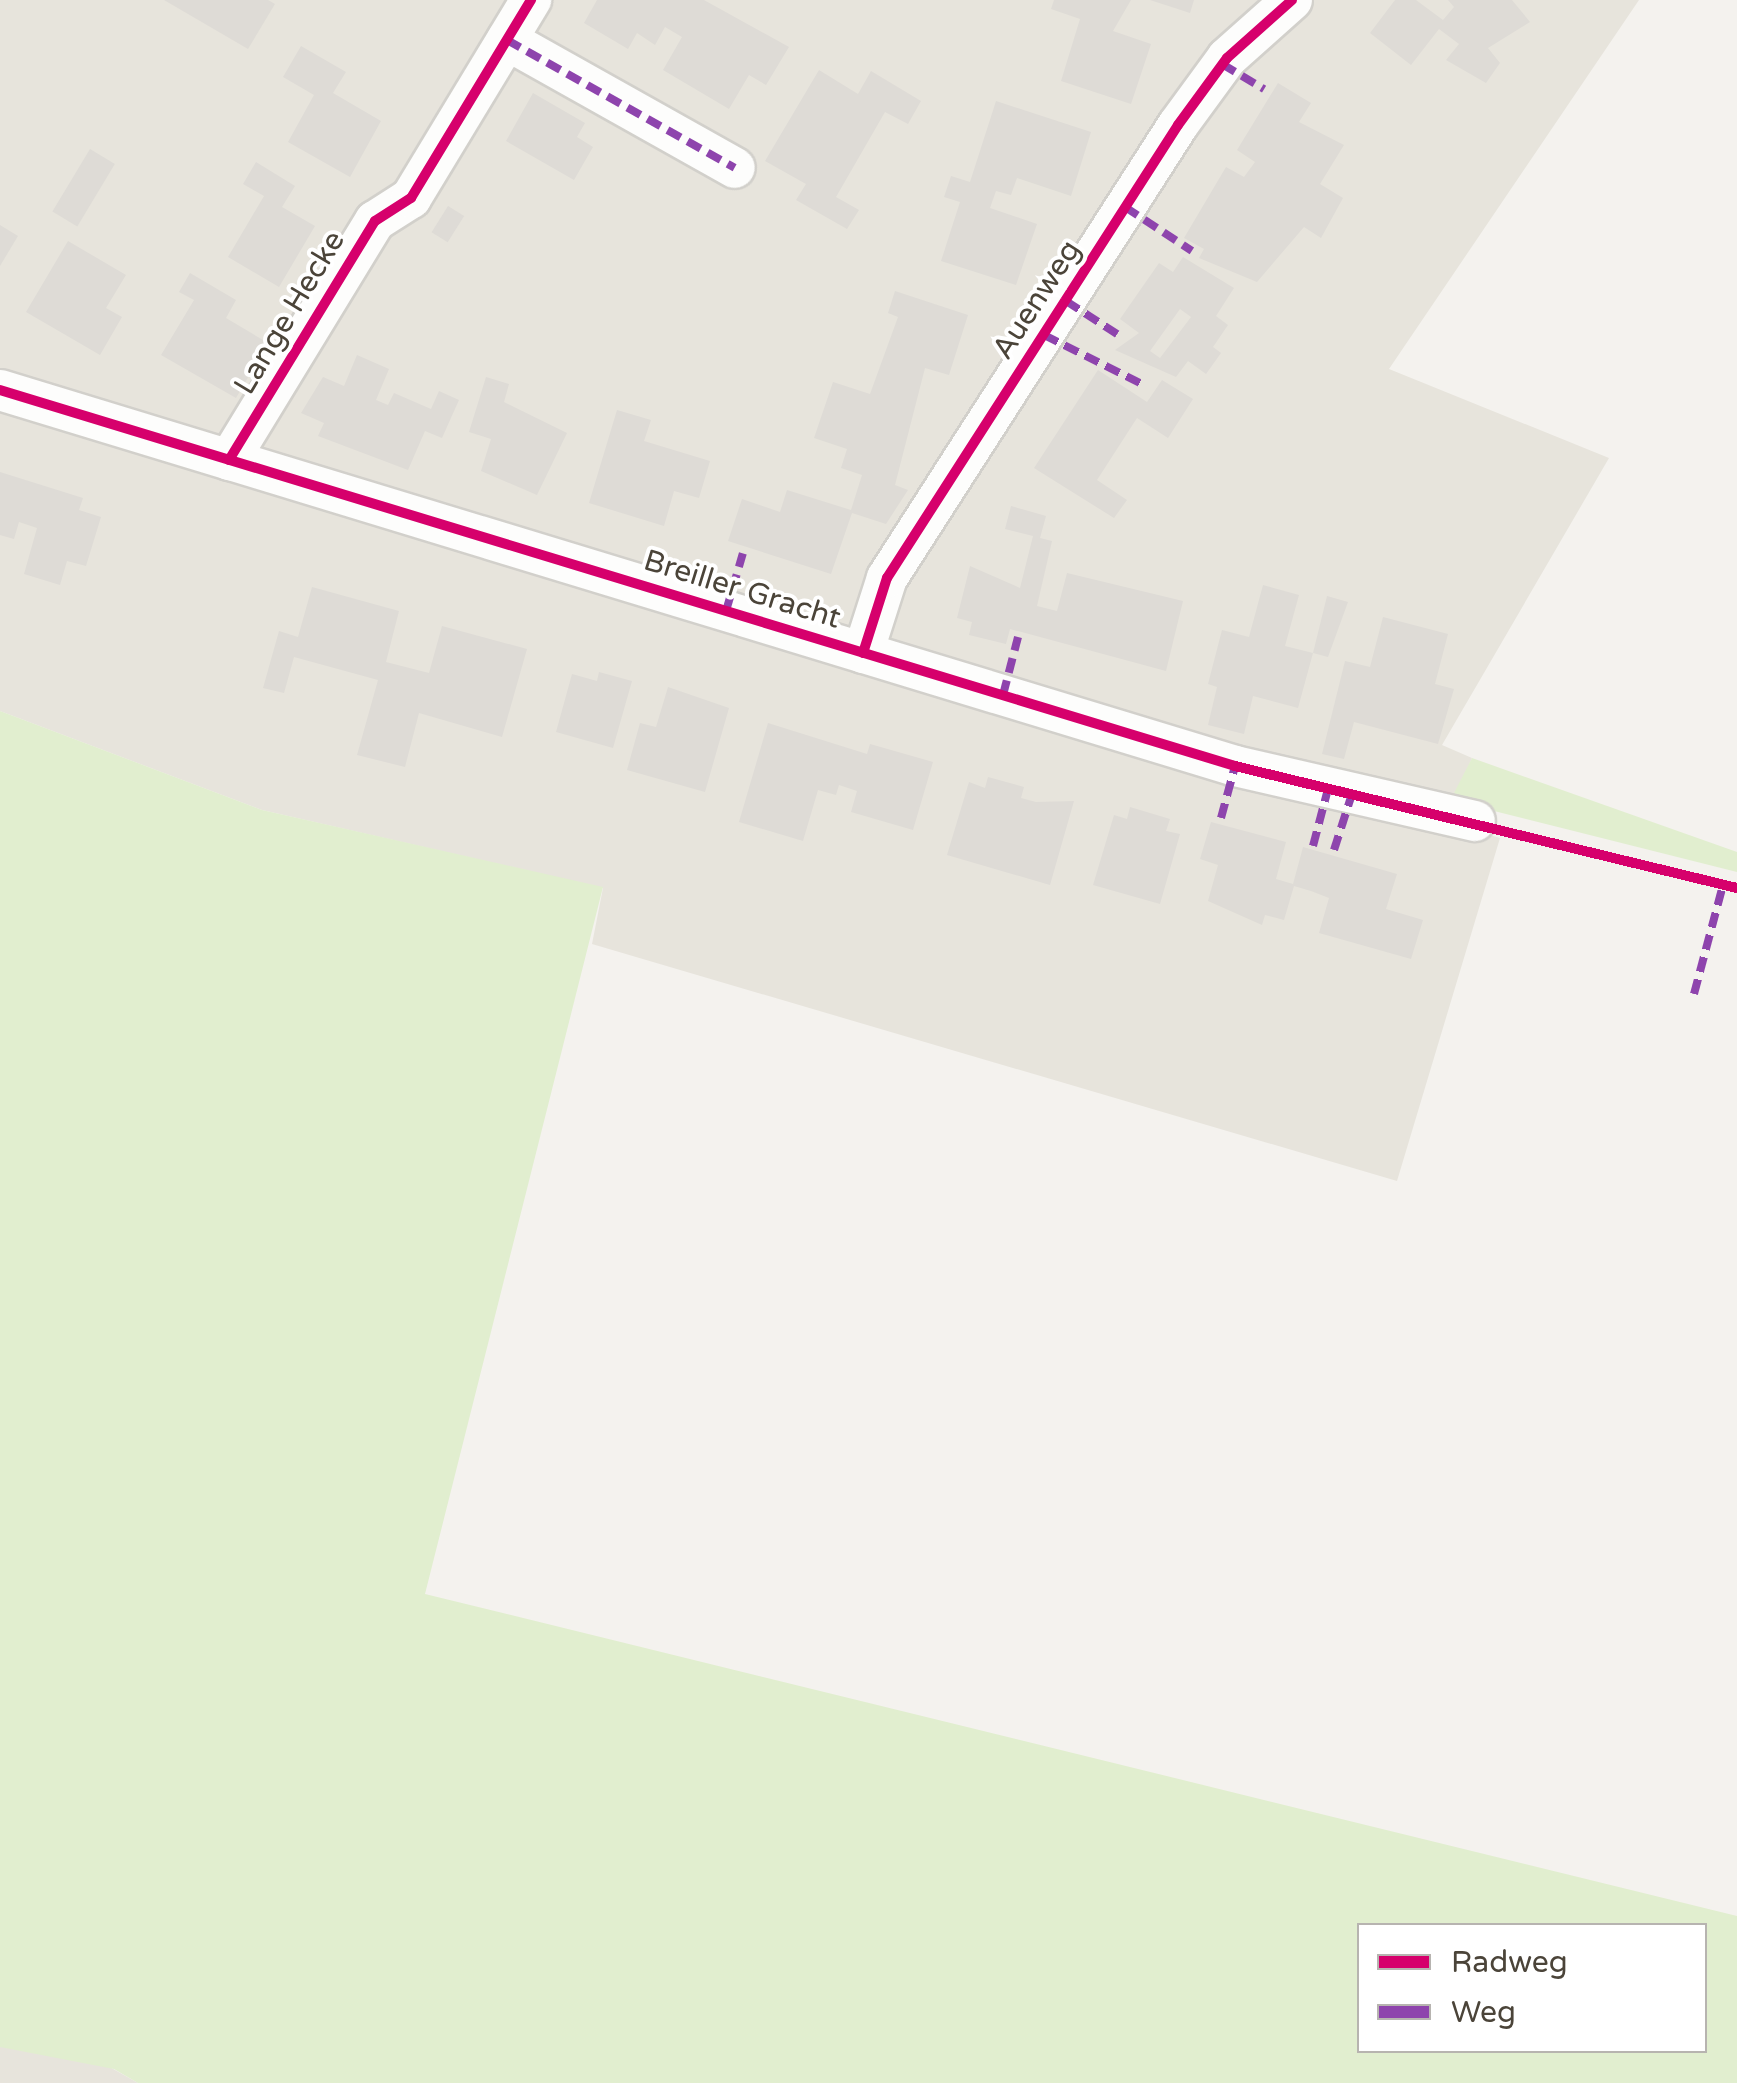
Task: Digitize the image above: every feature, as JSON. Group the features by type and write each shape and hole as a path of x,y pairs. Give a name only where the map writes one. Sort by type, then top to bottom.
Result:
{"street":[{"name":"Lange Hecke","path":"229,460 375,221 412,198 532,0"},
{"name":"Auenweg","path":"862,653 888,578 1186,114 1227,58 1292,0"},
{"path":"508,40 734,168"},
{"name":"Breiller Gracht","path":"0,390 1285,780 1475,821"}],"shaded area":[{"path":"0,0 1639,0 1389,369 1609,458 1442,745 1472,758 1444,821 1500,838 1397,1181 592,944 603,888 262,810 0,711"},
{"path":"0,2005 138,2083 0,2083"}],"green space":[{"path":"0,711 262,810 603,887 425,1594 1737,1916 1737,2083 138,2083 114,2069 0,2047"},
{"path":"1472,758 1737,852 1737,872 1482,808 1454,793"}],"building":[{"path":"164,0 268,0 275,4 248,49"},
{"path":"597,0 704,0 789,47 766,85 749,75 729,109 663,70 682,37 665,27 655,45 637,33 628,49 584,23"},
{"path":"1054,0 1131,0 1113,31 1151,44 1131,104 1061,81 1080,19 1051,9"},
{"path":"1150,0 1194,0 1190,13"},
{"path":"1395,0 1416,0 1443,20 1454,7 1448,0 1512,0 1530,22 1488,48 1500,63 1486,83 1446,60 1459,44 1439,29 1411,65 1370,33"},
{"path":"301,46 346,72 333,93 381,121 350,177 288,142 314,95 283,77"},
{"path":"819,70 858,94 871,71 921,101 908,124 885,112 836,197 859,210 847,229 796,200 806,184 765,161"},
{"path":"1278,83 1311,103 1299,122 1344,145 1320,184 1343,198 1321,238 1304,227 1257,282 1199,258 1204,249 1184,238 1226,167 1244,177 1255,162 1237,150"},
{"path":"533,93 585,123 577,137 593,147 574,180 506,141"},
{"path":"996,101 1091,132 1071,196 1017,178 1011,195 996,191 990,208 1037,224 1016,285 941,261 960,202 944,197 951,176 970,182"},
{"path":"90,149 115,164 77,227 52,212"},
{"path":"256,162 295,186 282,207 315,226 279,287 228,257 264,196 243,184"},
{"path":"448,206 464,216 448,242 432,232"},
{"path":"0,225 18,236 0,266"},
{"path":"68,241 126,275 106,308 122,317 100,355 26,312"},
{"path":"1183,257 1234,288 1216,316 1228,325 1213,347 1221,353 1206,374 1188,361 1176,377 1115,350 1139,333 1120,319 1159,263 1173,272","holes":["1180,309 1191,317 1160,358 1150,351"]},
{"path":"190,273 236,300 226,318 268,343 236,398 161,355 194,300 179,292"},
{"path":"895,291 968,315 949,375 925,368 895,485 908,490 886,524 852,513 831,574 728,541 742,499 780,512 787,490 851,510 862,475 841,468 847,449 814,438 833,382 870,394 898,317 888,313"},
{"path":"357,355 389,369 376,400 388,405 394,393 431,409 439,391 459,400 442,438 425,431 408,470 318,436 324,423 301,413 323,377 344,386"},
{"path":"1098,370 1147,402 1162,380 1193,399 1168,438 1137,418 1097,480 1127,500 1114,518 1034,468"},
{"path":"486,377 509,384 504,402 567,433 537,495 481,471 491,439 469,432"},
{"path":"617,410 651,420 644,441 710,461 699,498 674,491 664,526 589,503"},
{"path":"0,472 83,498 79,510 101,517 86,566 67,561 60,585 24,574 37,528 19,522 14,539 0,535"},
{"path":"1011,506 1046,516 1040,538 1052,541 1037,606 1057,611 1067,573 1183,601 1166,671 1010,629 1006,644 969,635 972,622 957,618 970,566 1020,588 1033,536 1005,529"},
{"path":"1263,585 1299,595 1285,646 1313,653 1298,708 1253,696 1244,734 1208,725 1217,687 1208,684 1222,630 1249,637"},
{"path":"312,587 399,611 386,662 429,673 442,626 527,649 502,737 419,713 405,767 357,755 378,680 294,657 284,693 263,688 279,631 298,637"},
{"path":"1327,596 1348,602 1328,657 1313,653"},
{"path":"1383,617 1448,634 1435,684 1454,689 1438,744 1354,722 1344,759 1322,754 1345,661 1370,667"},
{"path":"599,672 632,681 613,748 556,732 572,674 597,681"},
{"path":"668,687 729,708 705,792 627,770 640,723 656,727"},
{"path":"768,723 867,754 870,744 933,762 913,830 851,812 857,791 839,785 836,795 818,790 803,841 739,822"},
{"path":"988,777 1024,787 1021,798 1036,802 1074,801 1050,885 947,855 969,782 985,788"},
{"path":"1130,807 1170,819 1166,831 1180,834 1160,904 1093,885 1114,815 1127,819"},
{"path":"1211,822 1286,842 1276,879 1293,884 1303,847 1397,874 1386,909 1423,920 1411,959 1319,933 1329,898 1294,886 1284,920 1265,915 1262,925 1208,901 1218,865 1200,859"}],"marked path":[{"path":"507,40 735,168"},
{"path":"1222,64 1264,89"},
{"path":"1125,207 1192,251"},
{"path":"1066,301 1117,334"},
{"path":"1044,335 1146,386"},
{"path":"726,611 743,553"},
{"path":"1003,695 1018,637"},
{"path":"1221,818 1235,766"},
{"path":"1313,846 1328,789"},
{"path":"1334,850 1352,794"},
{"path":"1694,994 1723,885"}],"cycle path":[{"path":"229,460 375,221 411,198 531,0"},
{"path":"863,653 887,578 1178,125 1227,58 1292,0"},
{"path":"0,390 1235,766 1737,888"}]}
